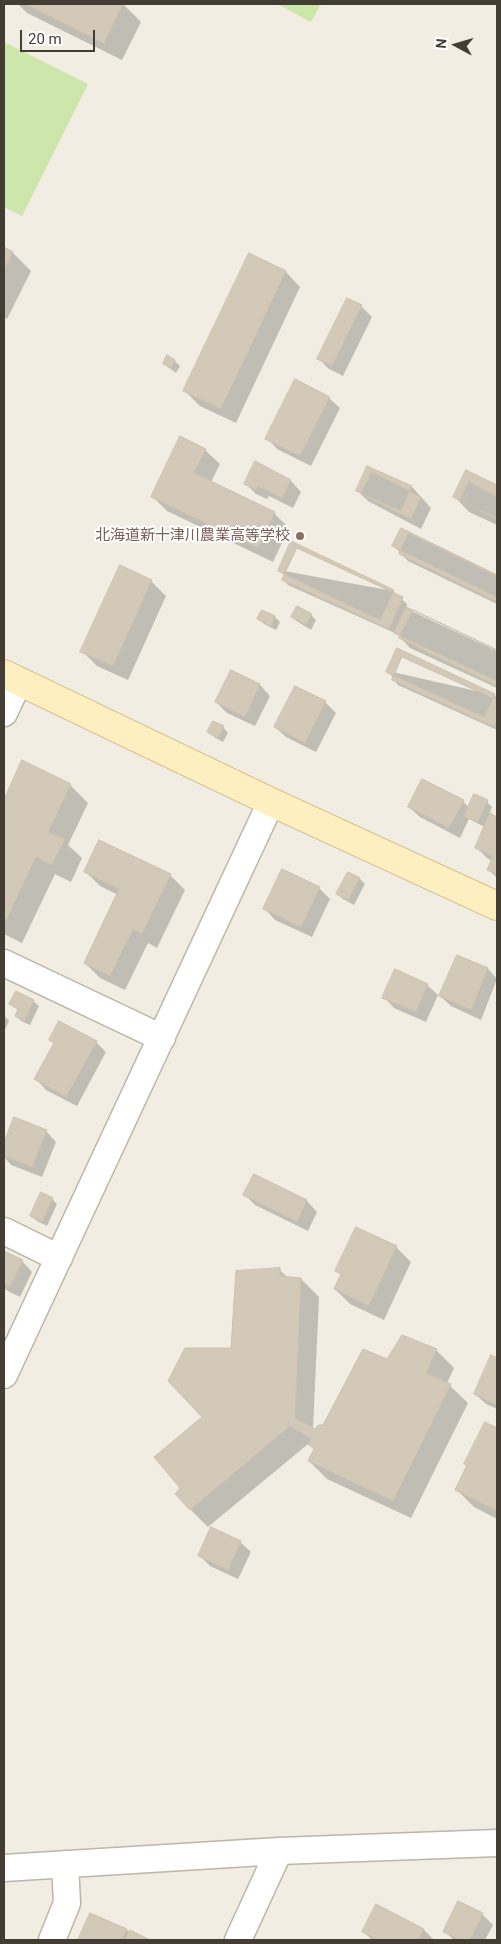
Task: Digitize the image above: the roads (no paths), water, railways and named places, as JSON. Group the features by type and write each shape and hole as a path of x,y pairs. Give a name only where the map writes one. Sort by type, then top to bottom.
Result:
{"street":[{"path":"4,713 11,677 271,802 497,906"},
{"path":"4,1375 271,802"},
{"path":"4,964 162,1038"},
{"path":"4,1231 59,1258"},
{"path":"4,1868 279,1851 497,1843"},
{"path":"238,1940 279,1851"},
{"path":"52,1940 67,1903 65,1864"}],"place":[{"name":"北海道新十津川農業高等学校","path":"300,536"}]}
